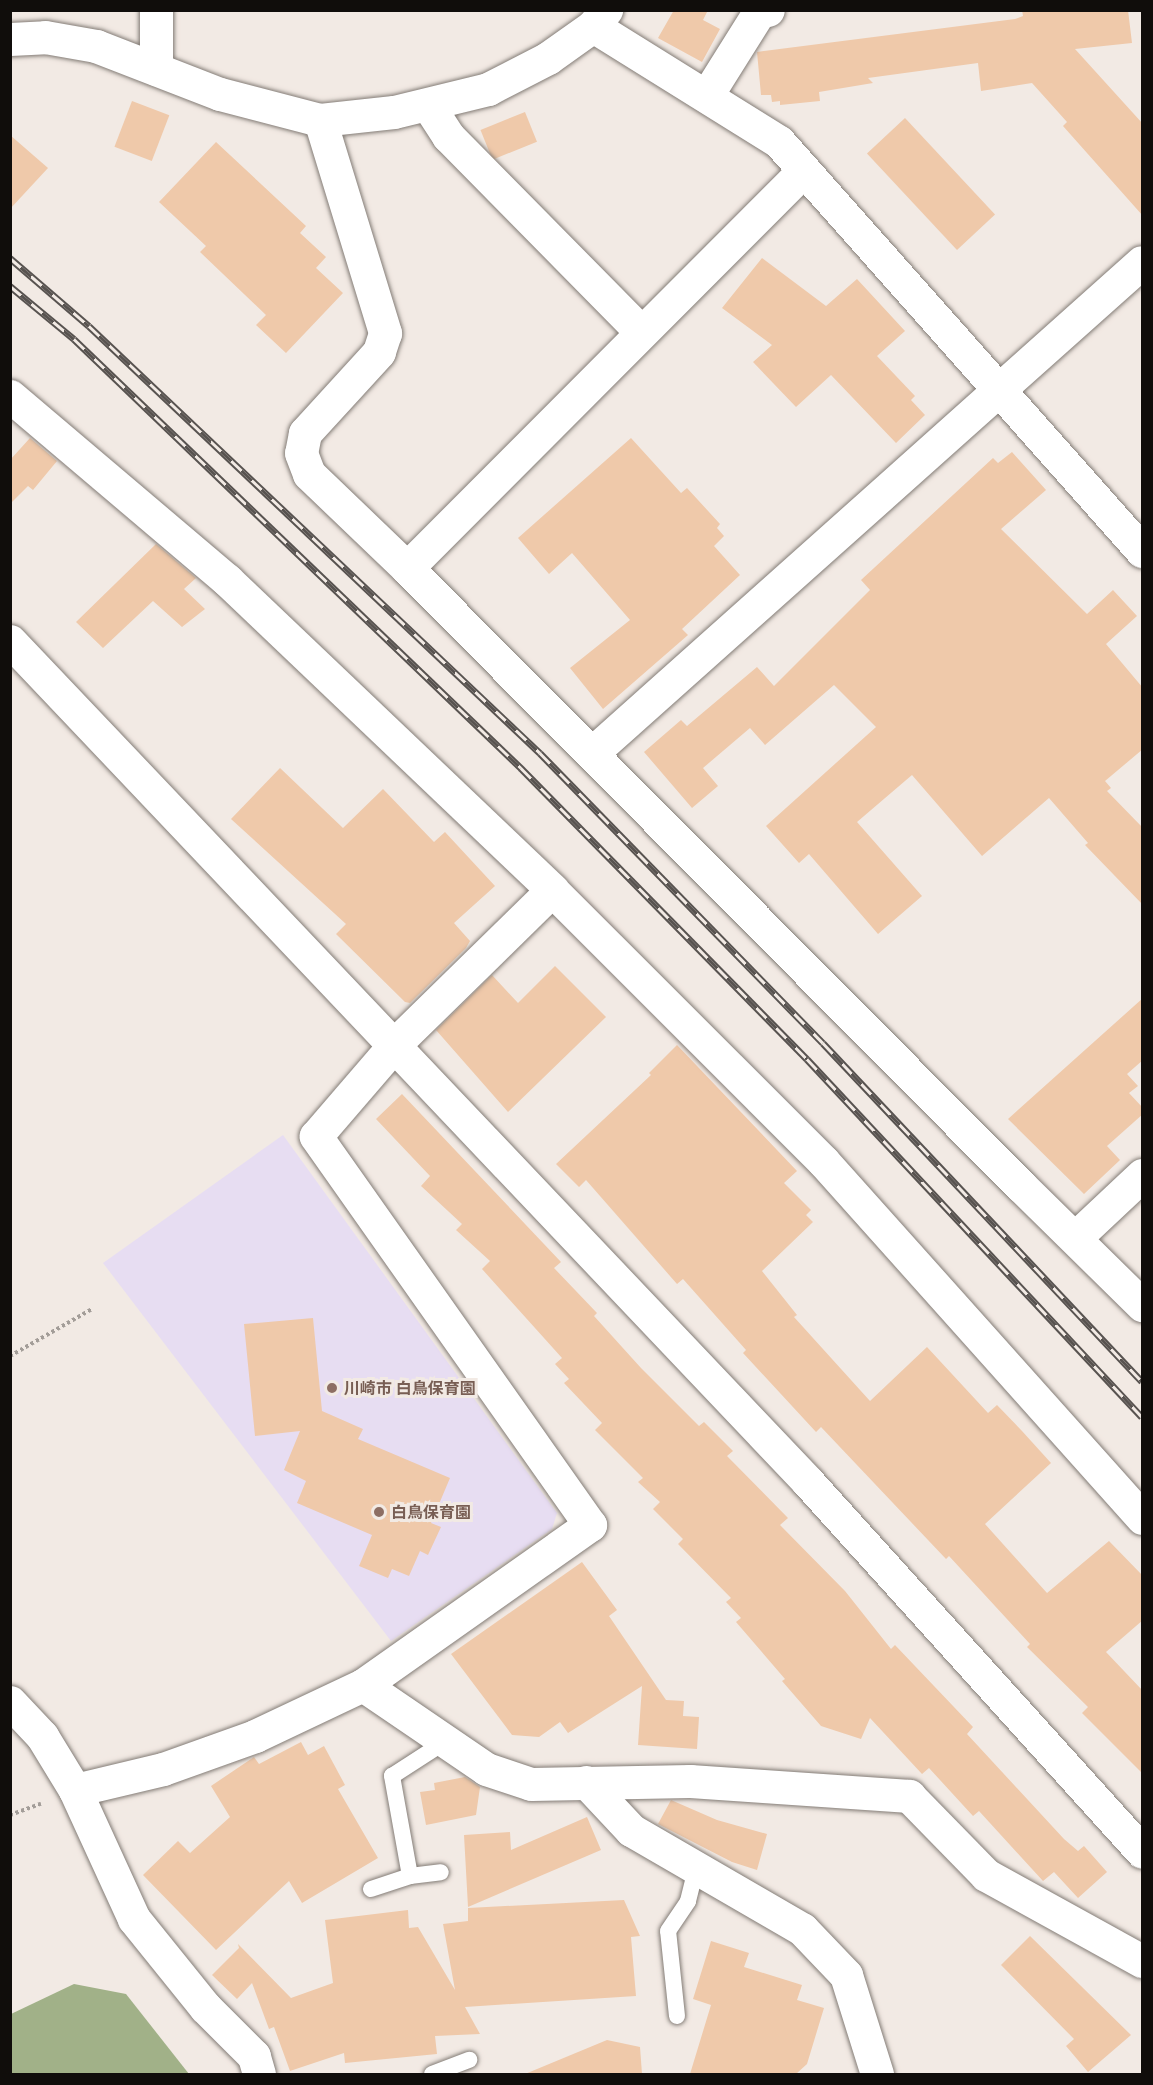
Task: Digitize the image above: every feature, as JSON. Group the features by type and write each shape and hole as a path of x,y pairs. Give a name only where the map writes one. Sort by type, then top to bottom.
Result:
{"street":[{"path":"156,10 156,69"},
{"path":"707,95 759,12 768,10"},
{"path":"10,39 45,38 96,46 220,94 320,120 428,105 488,89 549,58 600,18 707,95 779,142 1002,388 1143,551"},
{"path":"428,105 448,136 641,332"},
{"path":"320,120 385,333 379,352 305,433 301,453 309,474 407,568 1021,1186 1143,1305"},
{"path":"407,568 804,170"},
{"path":"592,753 1143,262"},
{"path":"10,396 227,580 552,890 823,1161 1143,1518"},
{"path":"10,641 396,1044 808,1482 1143,1852"},
{"path":"75,1790 163,1769 255,1736 363,1685 590,1525 316,1136 396,1044 552,890"},
{"path":"1075,1238 1143,1174"},
{"path":"363,1685 486,1769 531,1784 690,1781 909,1796 986,1875 1143,1961"},
{"path":"10,1702 42,1736 75,1790 135,1919 205,2007 254,2055 259,2074"},
{"path":"586,1782 631,1830 802,1929 846,1975 878,2074"}],"lane":[{"path":"410,1876 392,1776 446,1741"},
{"path":"677,2016 668,1931 688,1901 696,1868"},
{"path":"371,1889 410,1876 441,1872"},
{"path":"432,2074 470,2060"}],"path":[{"path":"10,1356 92,1309"}],"shaded area":[{"name":"川崎市 白鳥保育園","path":"283,1135 557,1513 552,1529 391,1641 103,1263"}],"green space":[{"path":"74,1984 126,1994 189,2074 11,2074 11,2014"}],"building":[{"path":"674,10 708,10 703,20 720,29 702,62 658,38"},
{"path":"1022,10 1128,10 1132,43 1075,49 1143,124 1143,216 1063,126 1067,122 1032,83 981,91 978,63 868,78 873,83 819,92 820,101 780,105 780,101 772,102 771,95 761,95 757,52 1015,19 1023,16"},
{"path":"132,101 169,115 152,161 114,147"},
{"path":"525,112 537,142 492,160 480,130"},
{"path":"905,118 995,215 957,250 867,153"},
{"path":"10,135 48,168 10,209"},
{"path":"216,142 306,226 300,233 326,257 316,268 343,293 286,353 256,325 266,315 200,252 206,246 159,202"},
{"path":"762,258 826,306 857,279 905,331 877,356 915,396 911,400 925,415 896,443 831,375 796,407 753,362 772,345 722,308"},
{"path":"30,438 57,461 33,490 28,486 10,504 10,460"},
{"path":"631,438 681,493 687,488 720,524 717,528 724,536 714,546 740,575 682,629 688,635 603,709 570,668 630,620 572,553 549,574 518,538"},
{"path":"1012,452 1046,490 1001,529 1087,614 1113,590 1137,616 1106,644 1143,688 1143,749 1105,781 1111,788 1107,791 1143,828 1143,905 1085,845 1088,843 1049,798 982,856 912,775 857,822 922,896 878,934 809,854 799,863 766,826 876,727 834,685 765,745 750,728 703,768 718,786 692,808 644,752 681,720 687,726 757,667 774,686 870,590 861,580 993,458 998,463"},
{"path":"156,544 196,578 184,589 205,609 182,627 153,601 103,648 76,622"},
{"path":"280,768 343,828 383,789 434,842 445,832 495,886 454,923 470,941 466,948 410,1003 405,1002 336,934 346,924 231,819"},
{"path":"555,966 606,1017 508,1112 436,1030 492,975 518,1003"},
{"path":"1143,998 1143,1060 1127,1074 1138,1086 1129,1093 1143,1108 1143,1114 1107,1146 1120,1160 1084,1194 1008,1119"},
{"path":"677,1045 797,1171 784,1183 811,1210 806,1215 813,1222 762,1271 797,1315 794,1317 870,1401 927,1347 988,1413 997,1405 1022,1431 1051,1463 985,1524 1047,1593 1109,1541 1143,1576 1143,1620 1106,1652 1143,1691 1143,1774 1082,1713 1088,1707 1027,1647 1030,1644 949,1556 946,1559 821,1427 816,1432 743,1353 746,1350 683,1279 677,1284 586,1180 579,1187 556,1164 651,1075 649,1073"},
{"path":"402,1094 561,1262 554,1268 597,1313 594,1316 641,1368 699,1426 704,1422 733,1451 727,1456 788,1518 780,1525 845,1591 891,1649 895,1645 973,1727 967,1734 1064,1839 1078,1851 1084,1846 1107,1872 1078,1898 1054,1872 1043,1881 979,1811 973,1816 929,1768 922,1774 870,1718 861,1739 821,1726 782,1681 785,1679 736,1622 741,1618 726,1602 731,1598 678,1544 683,1539 653,1509 660,1502 638,1482 643,1478 595,1430 602,1423 564,1383 569,1379 555,1364 562,1358 482,1269 490,1261 456,1230 462,1224 421,1186 430,1176 376,1119"},
{"path":"313,1318 322,1411 363,1429 358,1439 450,1478 431,1523 441,1527 428,1555 420,1551 409,1576 392,1569 388,1578 359,1566 372,1535 297,1503 306,1481 284,1470 300,1431 255,1436 244,1324"},
{"path":"582,1562 617,1610 609,1616 666,1700 684,1701 683,1716 699,1717 697,1749 638,1745 642,1686 568,1733 560,1722 539,1737 512,1735 451,1654"},
{"path":"301,1742 308,1755 324,1746 345,1785 338,1789 378,1858 302,1903 289,1881 216,1950 143,1875 178,1841 190,1853 230,1817 211,1786 254,1757 259,1764"},
{"path":"465,1777 480,1787 476,1815 426,1825 420,1792 435,1790 434,1783"},
{"path":"671,1800 717,1820 767,1834 757,1870 732,1862 658,1824"},
{"path":"587,1817 601,1850 468,1907 464,1835 510,1832 511,1850"},
{"path":"624,1900 640,1936 631,1937 636,1996 465,2007 480,2034 435,2036 437,2054 345,2063 344,2053 290,2071 274,2027 269,2029 252,1983 237,1999 212,1975 239,1948 238,1944 291,1998 333,1983 325,1920 408,1910 409,1928 418,1927 455,1990 443,1924 468,1921 468,1908"},
{"path":"1030,1936 1131,2035 1088,2072 1066,2046 1074,2039 1001,1965"},
{"path":"711,1941 749,1953 744,1967 802,1985 797,2000 824,2008 807,2064 796,2074 690,2074 711,2005 693,1999"},
{"path":"607,2040 640,2047 642,2074 525,2074"}],"railway":[{"path":"10,258 89,326 540,753 823,1043 1142,1382"},
{"path":"10,286 74,339 521,768 807,1059 1142,1417"}],"place":[{"name":"川崎市 白鳥保育園","path":"332,1388"},
{"name":"白鳥保育園","path":"379,1512"}]}
